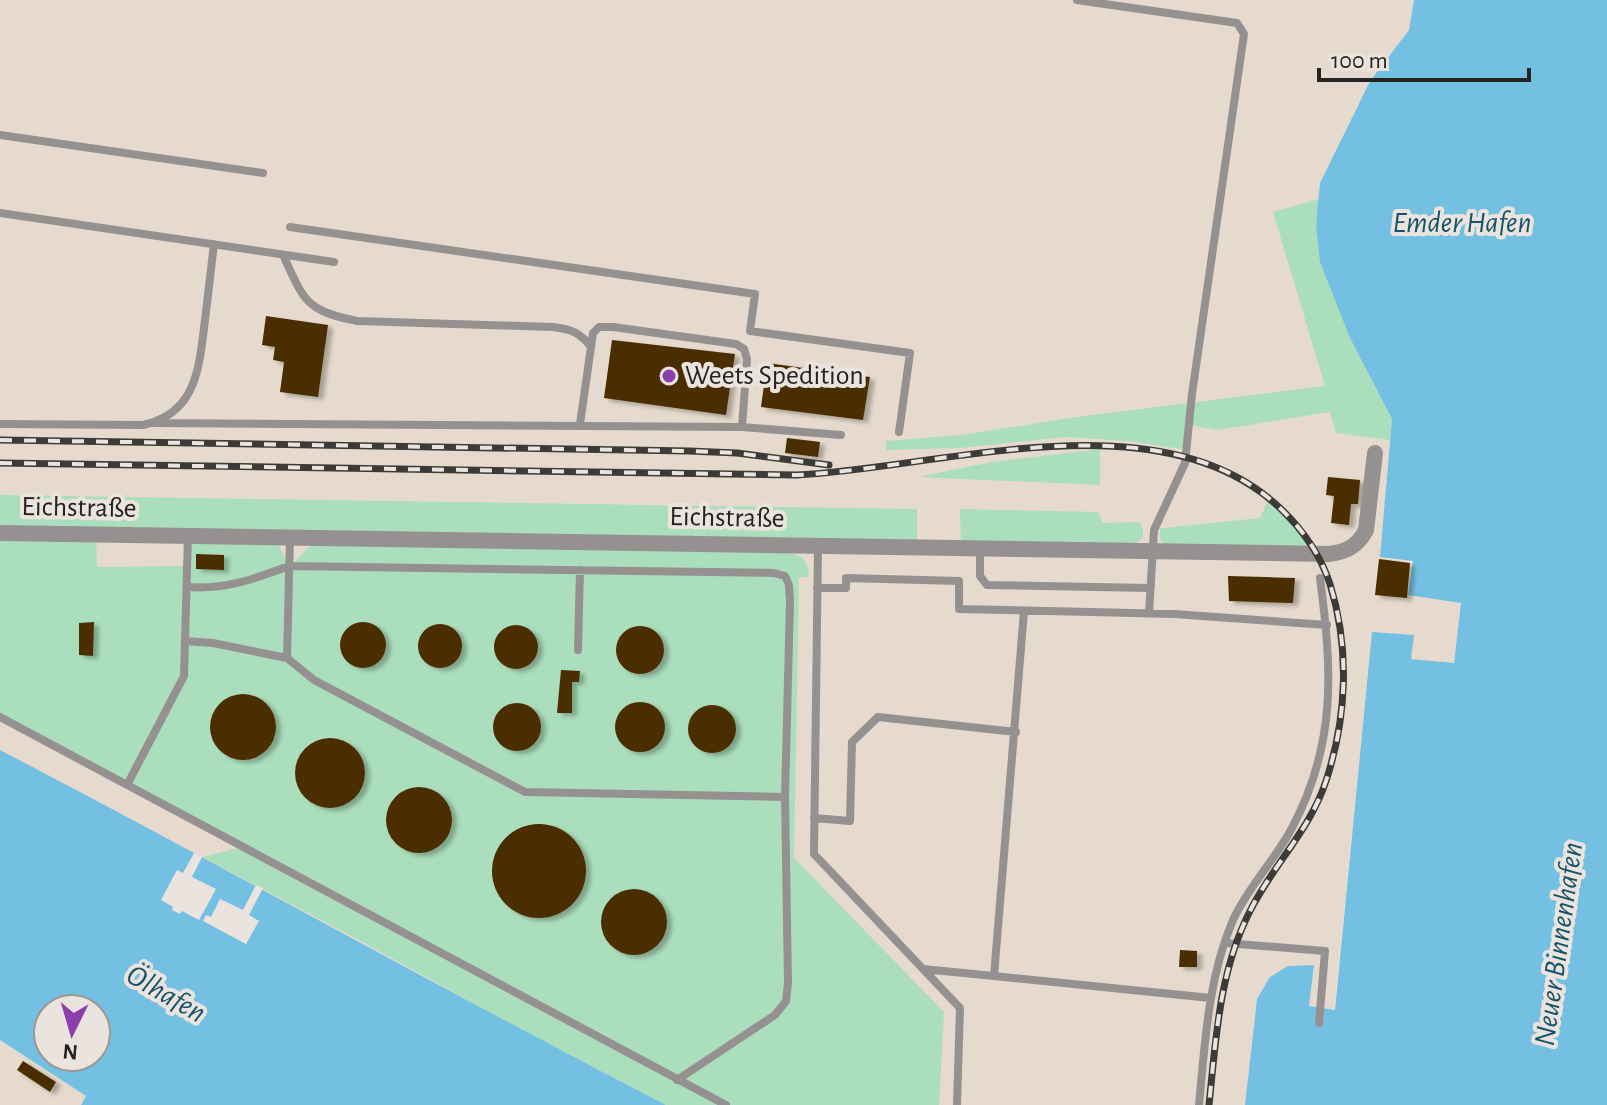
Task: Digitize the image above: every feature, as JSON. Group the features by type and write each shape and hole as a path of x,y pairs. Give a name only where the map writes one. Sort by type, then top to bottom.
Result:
{"street":[{"name":"Eichstraße","path":"0,533 1329,554 1348,550 1366,530 1375,453"}],"lane":[{"path":"1077,0 1237,23 1244,34 1192,394 1188,450 1154,530 1149,614"},
{"path":"0,135 263,173"},
{"path":"0,213 334,262"},
{"path":"290,227 755,294 750,331 910,353 899,432"},
{"path":"154,423 181,404 196,378 214,244"},
{"path":"283,255 303,297 315,309 334,317 357,321 553,327 571,330 583,337 591,347"},
{"path":"580,424 593,333 599,327 736,344 744,349 747,359 742,427"},
{"path":"0,424 580,424 742,427 841,435"},
{"path":"127,785 184,676 188,536"},
{"path":"287,658 290,537"},
{"path":"818,546 814,854 960,1008 957,1105"},
{"path":"980,549 980,576 987,585 1150,588"},
{"path":"187,587 209,589 238,585 289,566 774,573 785,576 790,601 785,797 786,1001 775,1015 677,1080"},
{"path":"578,650 580,570"},
{"path":"817,588 846,588 846,578 959,581 959,609 1149,614 1327,625"},
{"path":"1199,1105 1211,998 1225,943 1242,906 1292,829 1307,797 1318,761 1330,700 1327,625 1320,578"},
{"path":"994,976 1024,611"},
{"path":"185,641 213,643 287,658 314,680 525,792 785,797"},
{"path":"0,717 726,1105"},
{"path":"814,818 850,821 852,742 878,717 1016,732"},
{"path":"1225,943 1325,951 1319,1023"},
{"path":"923,969 1211,998"}],"shaded area":[{"path":"0,0 1414,0 1409,30 1369,81 1320,183 1316,225 1392,419 1380,557 1410,563 1408,595 1461,602 1454,663 1411,659 1413,635 1372,632 1334,1011 1309,1007 1314,965 1257,999 1245,1105 666,1105 0,750"},
{"path":"0,1040 32,1061 32,1073 51,1073 86,1096 81,1105 0,1105"}],"green space":[{"path":"1319,199 1316,225 1350,338 1392,419 1390,440 1336,433 1330,412 1217,430 1190,425 1188,450 1128,441 1065,437 960,448 886,450 886,441 961,435 1076,417 1325,386 1273,212"},
{"path":"1100,449 1100,485 918,477 992,462"},
{"path":"0,495 917,509 917,541 283,530 278,544 289,566 318,543 778,552 804,559 809,577 799,577 794,858 944,1012 939,1105 666,1105 202,857 242,847 0,717","holes":["96,534 188,536 187,566 97,567"]},
{"path":"1269,498 1302,529 1317,554 1164,545 1160,540 1160,529 1154,529 1260,518"},
{"path":"960,509 1098,512 1103,523 1139,522 1143,537 1135,544 961,542"}],"water":[{"name":"Emder Hafen","path":"1414,0 1607,0 1607,1105 1245,1105 1257,999 1270,977 1288,966 1314,965 1309,1006 1335,1010 1372,632 1414,635 1411,659 1454,663 1461,603 1408,595 1413,561 1380,557 1392,419 1350,338 1320,262 1316,225 1320,183 1370,81 1409,30"},
{"name":"Ölhafen","path":"0,750 666,1105 81,1105 86,1096 51,1073 112,1073 112,993 32,993 32,1061 0,1040"}],"pier":[{"path":"194,853 202,857 192,877 216,889 199,920 182,911 180,914 172,910 173,907 161,900 177,870 183,873"},
{"path":"256,885 263,888 249,915 259,921 246,944 203,921 206,915 211,917 220,899 243,910"}],"building":[{"path":"266,316 328,325 318,397 280,392 284,362 273,360 275,347 262,345"},
{"name":"Weets Spedition","path":"612,340 735,354 726,415 604,398"},
{"path":"767,363 870,377 863,420 761,407"},
{"path":"787,438 820,442 818,457 785,453"},
{"path":"1328,477 1360,480 1358,504 1351,504 1349,525 1331,523 1334,496 1326,495"},
{"path":"196,554 224,555 224,570 196,569"},
{"path":"1379,559 1410,563 1407,598 1375,595"},
{"path":"1228,576 1295,578 1293,603 1229,601"},
{"path":"94,622 93,656 79,655 79,623"},
{"path":"363,622 379,629 386,645 379,661 363,668 347,661 340,645 347,629"},
{"path":"440,624 456,630 462,646 456,662 440,668 424,662 418,646 424,630"},
{"path":"516,625 532,631 538,647 532,663 516,669 500,663 494,647 500,631"},
{"path":"640,626 657,633 664,650 657,667 640,674 623,667 616,650 623,633"},
{"path":"561,670 580,671 579,682 572,682 572,713 557,713"},
{"path":"243,694 256,696 266,704 274,714 274,740 266,750 256,758 243,760 230,758 220,750 212,740 210,727 212,714 220,704 230,696"},
{"path":"640,702 657,710 665,727 657,744 640,752 623,744 615,727 623,710"},
{"path":"517,703 534,710 541,727 534,744 517,751 500,744 493,727 500,710"},
{"path":"712,705 729,712 736,729 729,746 712,753 695,746 688,729 695,712"},
{"path":"330,738 349,744 359,754 365,773 359,792 349,802 330,808 311,802 301,792 295,773 301,754 311,744"},
{"path":"425,787 443,796 450,807 450,833 443,844 432,851 413,853 395,844 388,833 386,814 395,796 406,789"},
{"path":"539,824 557,827 572,838 583,853 586,871 583,889 572,904 557,915 539,918 521,915 506,904 495,889 492,871 495,853 506,838 521,827"},
{"path":"634,889 647,892 657,899 664,909 667,922 664,935 657,945 647,952 634,955 621,952 611,945 604,935 601,922 604,909 611,899 621,892"},
{"path":"1180,950 1197,951 1197,967 1179,967"},
{"path":"23,1061 32,1067 32,1073 42,1073 56,1082 50,1092 17,1070"}],"railway":[{"path":"0,440 689,451 737,453 829,465"},
{"path":"0,463 797,475 983,453 1049,447 1114,446 1176,455 1232,475 1281,509 1304,534 1316,553 1330,584 1341,633 1343,683 1333,757 1319,799 1301,832 1259,894 1232,958 1220,1006 1209,1105"}],"place":[{"name":"Weets Spedition","path":"669,376"}],"water label":[{"name":"Neuer Binnenhafen","path":"1559,944"}]}
